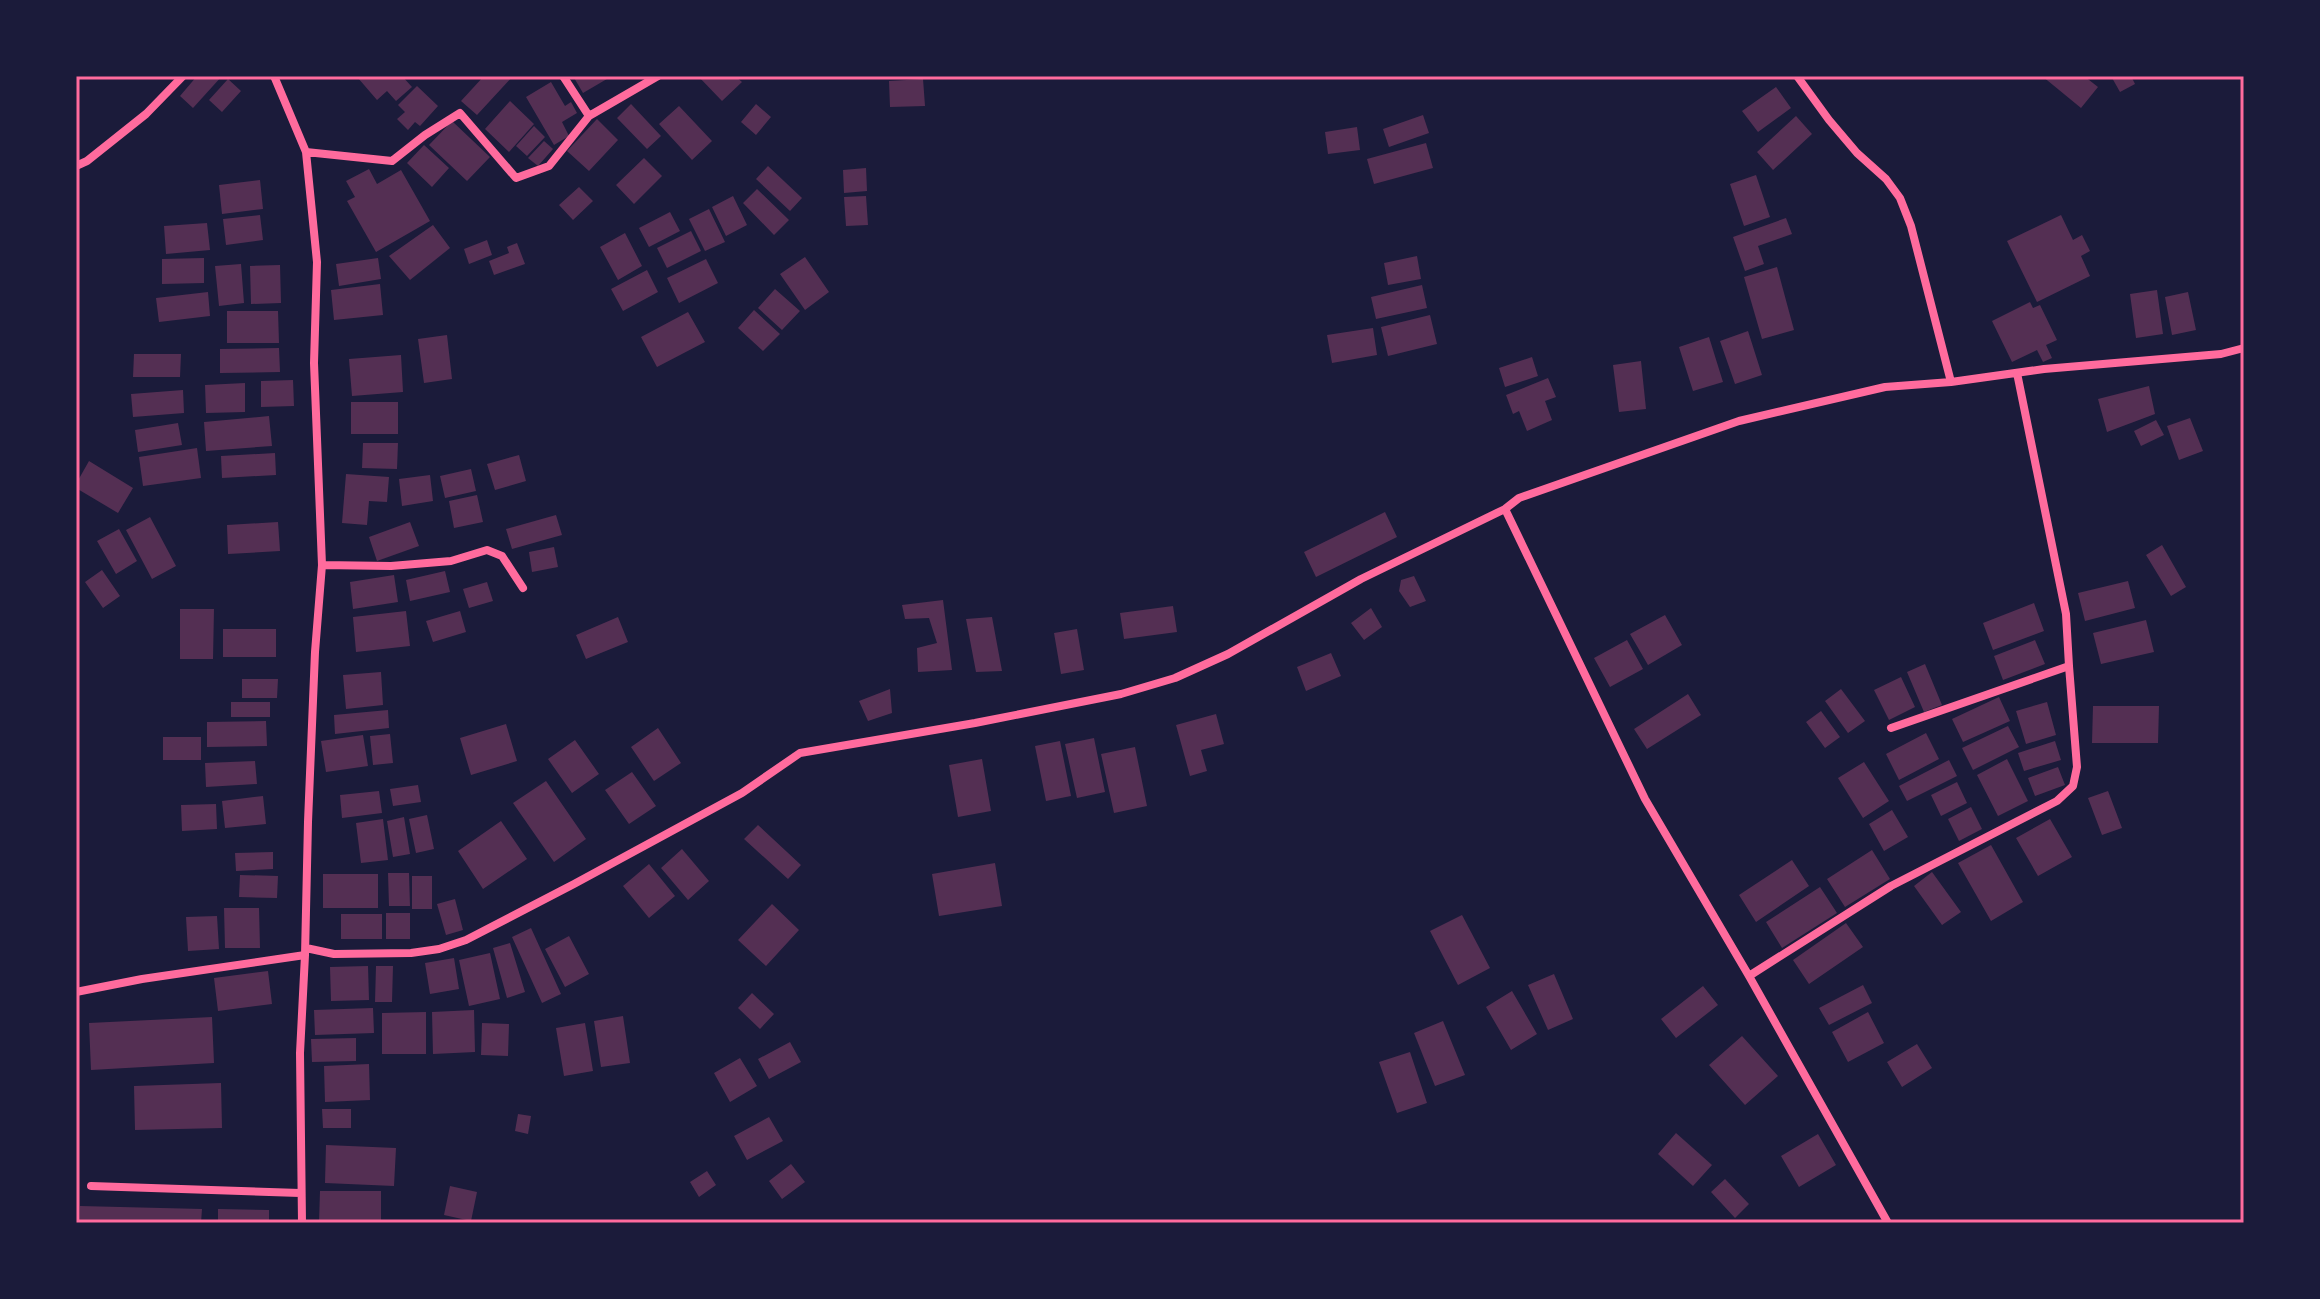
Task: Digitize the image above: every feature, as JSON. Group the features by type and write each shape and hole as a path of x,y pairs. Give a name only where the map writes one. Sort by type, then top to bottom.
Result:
{"street":[{"path":"76,166 87,161 146,114 183,76"},
{"path":"274,76 306,152 317,262 314,363 322,565 308,807 306,952 300,1053 302,1223"},
{"path":"563,76 589,116"},
{"path":"306,152 392,161 460,113 516,178 549,166 589,116 658,76"},
{"path":"1797,76 1829,120 1857,153 1886,179 1900,198 1911,226 1951,382"},
{"path":"76,992 306,952 411,953 439,949 466,940 731,799 800,753 1121,694 1175,678 1228,654 1361,579 1505,509 1519,498 1739,421 1885,387 2221,354 2244,348"},
{"path":"1749,976 1891,886 2057,801 2073,786 2077,767 2066,614 2017,373"},
{"path":"1505,509 1645,799 1888,1223"},
{"path":"322,565 391,566 451,561 487,550 502,556 523,588"},
{"path":"1891,728 2069,666"},
{"path":"91,1186 300,1193"}],"building":[{"path":"197,76 222,76 193,108 180,96"},
{"path":"402,76 412,87 396,101 387,91 377,100 358,78"},
{"path":"484,76 513,76 477,115 461,101"},
{"path":"573,76 612,76 583,93"},
{"path":"698,76 735,76 742,82 722,101"},
{"path":"2042,76 2084,76 2098,87 2081,108"},
{"path":"2111,76 2131,76 2135,84 2120,92"},
{"path":"228,79 241,91 222,112 209,100"},
{"path":"923,79 925,106 890,107 889,81"},
{"path":"551,82 565,106 571,102 577,113 562,122 569,136 554,145 526,97"},
{"path":"417,86 438,106 420,126 415,122 408,130 397,119 405,112 398,105"},
{"path":"1776,87 1791,108 1758,132 1742,111"},
{"path":"510,101 534,124 509,152 485,129"},
{"path":"631,104 661,136 647,149 617,118"},
{"path":"756,104 771,117 756,135 741,122"},
{"path":"679,106 712,141 692,160 659,124"},
{"path":"1423,115 1429,133 1389,147 1383,129"},
{"path":"1796,116 1812,134 1773,170 1757,152"},
{"path":"597,119 618,140 589,171 567,151"},
{"path":"452,121 490,157 467,181 429,145"},
{"path":"534,126 545,137 527,156 516,146"},
{"path":"1357,127 1360,150 1328,154 1325,132"},
{"path":"544,141 553,149 538,166 528,158"},
{"path":"1426,143 1433,168 1374,184 1367,159"},
{"path":"424,145 449,168 432,187 407,163"},
{"path":"644,158 662,176 634,204 616,185"},
{"path":"768,166 802,198 790,211 756,179"},
{"path":"866,168 867,191 844,193 843,170"},
{"path":"369,169 377,184 401,170 430,221 376,252 347,201 355,197 346,181"},
{"path":"1756,175 1770,217 1744,226 1730,184"},
{"path":"260,180 263,209 222,214 219,185"},
{"path":"579,187 593,201 573,220 559,205"},
{"path":"757,189 789,220 774,235 743,203"},
{"path":"733,196 747,225 726,236 712,207"},
{"path":"866,196 868,225 846,226 844,197"},
{"path":"709,209 725,242 705,251 689,219"},
{"path":"670,212 680,231 649,247 639,228"},
{"path":"260,215 263,240 226,245 223,219"},
{"path":"2061,215 2073,240 2082,235 2090,251 2081,256 2090,276 2037,302 2007,241"},
{"path":"1786,218 1792,234 1758,246 1764,264 1745,271 1733,237"},
{"path":"207,223 210,250 166,254 164,226"},
{"path":"433,225 450,248 410,280 389,256"},
{"path":"691,231 701,251 667,268 657,248"},
{"path":"625,233 642,266 618,280 600,247"},
{"path":"487,240 492,255 469,264 464,249"},
{"path":"517,243 525,264 494,275 489,261 509,253 507,247"},
{"path":"1417,256 1421,279 1388,285 1384,263"},
{"path":"805,257 829,292 805,310 780,274"},
{"path":"204,258 204,283 162,284 162,259"},
{"path":"378,258 381,279 339,286 336,264"},
{"path":"706,259 718,283 679,303 667,278"},
{"path":"241,264 244,303 219,306 215,266"},
{"path":"280,265 281,303 251,304 250,266"},
{"path":"1777,267 1794,330 1762,339 1744,277"},
{"path":"647,270 658,292 623,311 611,289"},
{"path":"380,284 383,315 334,320 331,290"},
{"path":"1422,285 1427,308 1376,319 1371,297"},
{"path":"775,289 800,311 782,330 758,308"},
{"path":"2157,290 2163,334 2136,338 2130,294"},
{"path":"208,292 210,316 159,322 156,298"},
{"path":"2188,292 2196,330 2172,335 2165,297"},
{"path":"2030,302 2033,308 2040,305 2057,340 2046,345 2052,358 2043,362 2037,350 2012,362 1992,321"},
{"path":"754,310 780,334 763,351 738,328"},
{"path":"227,311 278,311 279,343 227,343"},
{"path":"688,312 705,342 657,367 641,337"},
{"path":"1430,315 1437,344 1388,356 1381,327"},
{"path":"1373,328 1377,355 1332,363 1327,335"},
{"path":"1748,331 1762,375 1735,384 1720,341"},
{"path":"447,335 452,379 424,383 418,339"},
{"path":"1709,337 1723,382 1693,391 1679,347"},
{"path":"279,348 280,372 220,373 220,349"},
{"path":"134,354 181,354 180,377 133,377"},
{"path":"401,355 403,392 352,396 349,359"},
{"path":"1532,357 1538,376 1505,387 1499,368"},
{"path":"1641,361 1646,409 1619,412 1613,365"},
{"path":"1548,378 1556,397 1545,401 1552,420 1527,431 1519,411 1513,414 1506,395"},
{"path":"293,380 294,406 261,407 261,381"},
{"path":"245,383 245,412 206,413 205,385"},
{"path":"2149,386 2155,414 2107,432 2098,399"},
{"path":"183,390 184,413 133,417 131,394"},
{"path":"351,402 398,402 398,434 351,434"},
{"path":"269,416 272,446 206,451 204,422"},
{"path":"2190,418 2203,451 2179,460 2167,426"},
{"path":"2156,420 2164,435 2141,446 2134,431"},
{"path":"178,423 182,445 138,452 135,430"},
{"path":"363,443 398,443 397,469 362,468"},
{"path":"197,448 201,478 143,486 139,457"},
{"path":"275,453 276,475 222,478 221,456"},
{"path":"519,455 526,481 495,490 487,464"},
{"path":"89,461 133,488 118,513 76,488"},
{"path":"471,469 476,491 445,498 440,476"},
{"path":"346,474 389,477 387,502 369,501 367,525 342,523"},
{"path":"430,475 433,501 402,506 399,479"},
{"path":"477,495 483,522 454,528 449,501"},
{"path":"1385,512 1397,537 1316,577 1304,552"},
{"path":"556,515 562,535 512,549 506,529"},
{"path":"150,517 176,566 152,579 126,530"},
{"path":"278,522 280,551 228,554 227,525"},
{"path":"410,522 419,546 377,561 369,537"},
{"path":"119,529 137,561 116,574 97,541"},
{"path":"2162,545 2186,587 2171,596 2146,555"},
{"path":"554,547 558,567 532,572 529,552"},
{"path":"102,570 120,596 103,608 85,582"},
{"path":"445,571 450,592 410,601 406,580"},
{"path":"394,575 398,602 353,609 350,582"},
{"path":"1414,576 1426,601 1410,607 1399,591 1401,580"},
{"path":"2128,581 2135,608 2085,621 2078,593"},
{"path":"487,582 493,601 469,608 463,589"},
{"path":"943,600 952,670 918,672 917,648 937,643 929,618 905,619 902,605"},
{"path":"2034,603 2044,631 1993,650 1983,623"},
{"path":"1173,606 1177,632 1124,639 1120,613"},
{"path":"1371,608 1382,627 1364,640 1351,623"},
{"path":"180,609 214,609 213,659 180,659"},
{"path":"406,611 410,646 356,652 353,617"},
{"path":"460,611 466,632 433,642 426,621"},
{"path":"1665,615 1682,645 1648,665 1630,634"},
{"path":"618,617 628,642 586,659 576,635"},
{"path":"992,617 1002,671 976,672 966,619"},
{"path":"2146,620 2154,652 2101,664 2093,633"},
{"path":"223,629 276,629 276,657 223,657"},
{"path":"1077,629 1084,670 1061,674 1054,633"},
{"path":"1627,640 1643,669 1610,687 1594,658"},
{"path":"2035,640 2045,664 2003,680 1994,656"},
{"path":"1331,653 1341,676 1306,691 1297,667"},
{"path":"1925,664 1942,705 1924,712 1907,672"},
{"path":"381,672 383,705 346,709 343,675"},
{"path":"1901,677 1915,707 1889,720 1874,690"},
{"path":"242,679 278,679 277,698 242,698"},
{"path":"890,689 892,713 868,721 859,701"},
{"path":"1841,689 1865,721 1848,733 1825,701"},
{"path":"1688,694 1701,715 1647,749 1634,729"},
{"path":"1999,697 2010,721 1963,742 1952,719"},
{"path":"231,702 270,702 270,717 231,717"},
{"path":"2047,702 2056,735 2026,744 2016,711"},
{"path":"2093,706 2159,706 2158,743 2092,743"},
{"path":"388,710 389,728 335,734 334,715"},
{"path":"1821,711 1840,737 1825,748 1806,722"},
{"path":"1216,714 1224,744 1201,750 1207,771 1190,776 1176,725"},
{"path":"266,721 267,746 207,747 207,722"},
{"path":"506,724 517,761 471,775 460,738"},
{"path":"2008,726 2019,747 1973,770 1962,748"},
{"path":"658,728 681,763 654,781 631,747"},
{"path":"1926,733 1939,759 1899,780 1886,754"},
{"path":"390,734 393,763 373,765 370,736"},
{"path":"363,735 368,766 326,772 321,741"},
{"path":"163,737 201,737 201,760 163,760"},
{"path":"1094,738 1105,792 1077,798 1065,744"},
{"path":"575,740 599,774 572,793 548,759"},
{"path":"1060,741 1071,796 1046,801 1035,746"},
{"path":"2055,741 2061,760 2024,771 2018,753"},
{"path":"1135,747 1147,806 1114,813 1101,754"},
{"path":"982,759 991,811 958,817 949,765"},
{"path":"2007,759 2028,801 1998,816 1977,775"},
{"path":"1949,760 1957,776 1907,801 1899,786"},
{"path":"255,761 257,784 206,787 205,763"},
{"path":"1864,762 1889,801 1863,818 1838,778"},
{"path":"2058,767 2065,785 2035,796 2028,778"},
{"path":"632,772 656,806 629,824 605,790"},
{"path":"546,781 586,839 554,862 513,803"},
{"path":"1957,782 1967,803 1941,816 1931,795"},
{"path":"418,785 421,802 393,806 390,789"},
{"path":"379,791 382,813 342,818 340,795"},
{"path":"2108,791 2122,828 2102,835 2088,798"},
{"path":"263,796 266,824 225,828 222,801"},
{"path":"216,804 217,829 182,831 181,805"},
{"path":"1971,807 1982,829 1959,841 1948,819"},
{"path":"1892,810 1908,837 1884,851 1869,824"},
{"path":"427,815 434,849 416,853 409,819"},
{"path":"404,817 410,854 393,857 387,821"},
{"path":"383,819 388,860 361,863 356,823"},
{"path":"2050,819 2072,857 2038,876 2016,838"},
{"path":"501,821 527,859 483,889 458,851"},
{"path":"758,825 801,865 788,879 744,839"},
{"path":"1991,845 2023,902 1991,921 1958,863"},
{"path":"682,849 709,881 688,900 661,868"},
{"path":"1872,850 1890,879 1845,907 1827,879"},
{"path":"273,852 273,869 236,871 235,853"},
{"path":"1792,860 1809,886 1756,922 1739,895"},
{"path":"995,863 1002,906 939,916 932,874"},
{"path":"649,864 675,896 649,918 623,886"},
{"path":"1932,872 1961,912 1942,925 1914,886"},
{"path":"388,873 409,873 410,906 389,906"},
{"path":"323,874 378,874 378,908 323,908"},
{"path":"240,875 278,876 277,898 239,897"},
{"path":"412,876 432,876 432,909 412,909"},
{"path":"1820,887 1837,913 1782,948 1766,922"},
{"path":"455,899 463,930 446,935 437,904"},
{"path":"772,904 799,930 766,966 738,940"},
{"path":"224,908 259,908 260,948 225,948"},
{"path":"386,913 410,913 410,939 386,939"},
{"path":"341,914 382,914 382,939 341,939"},
{"path":"1462,915 1490,968 1458,985 1430,931"},
{"path":"217,916 219,949 188,951 186,917"},
{"path":"1846,923 1863,947 1809,984 1793,960"},
{"path":"531,928 561,994 542,1003 512,937"},
{"path":"569,936 589,974 565,987 545,949"},
{"path":"510,943 525,992 507,998 493,948"},
{"path":"490,953 500,999 469,1006 459,960"},
{"path":"454,958 459,989 430,994 425,963"},
{"path":"368,966 369,1000 331,1001 330,967"},
{"path":"376,966 393,966 392,1002 375,1002"},
{"path":"268,971 272,1004 218,1011 214,978"},
{"path":"1554,974 1573,1019 1548,1030 1528,985"},
{"path":"1863,985 1872,1003 1829,1025 1819,1008"},
{"path":"1703,986 1718,1005 1676,1038 1661,1019"},
{"path":"1512,991 1537,1034 1511,1050 1486,1007"},
{"path":"752,993 774,1014 760,1029 738,1008"},
{"path":"373,1008 374,1033 315,1035 314,1010"},
{"path":"474,1010 475,1052 433,1054 432,1012"},
{"path":"426,1012 426,1054 382,1054 382,1013"},
{"path":"1868,1012 1884,1043 1848,1062 1832,1032"},
{"path":"623,1016 630,1063 601,1067 594,1021"},
{"path":"212,1017 214,1063 91,1070 89,1023"},
{"path":"1443,1021 1465,1075 1435,1086 1414,1033"},
{"path":"482,1023 509,1024 508,1056 481,1055"},
{"path":"585,1023 593,1071 564,1076 556,1028"},
{"path":"1742,1036 1778,1076 1745,1105 1709,1065"},
{"path":"356,1038 356,1061 312,1062 311,1039"},
{"path":"790,1042 801,1062 769,1079 758,1059"},
{"path":"1917,1044 1932,1068 1902,1087 1887,1062"},
{"path":"1410,1052 1427,1103 1397,1113 1379,1062"},
{"path":"740,1058 757,1086 730,1102 714,1073"},
{"path":"369,1064 370,1100 325,1102 324,1066"},
{"path":"221,1083 222,1128 135,1130 134,1086"},
{"path":"322,1109 351,1109 351,1128 323,1128"},
{"path":"518,1114 531,1116 528,1134 515,1131"},
{"path":"769,1117 783,1141 747,1160 734,1136"},
{"path":"1676,1133 1712,1165 1693,1186 1658,1154"},
{"path":"1818,1134 1836,1165 1799,1187 1781,1156"},
{"path":"326,1145 396,1148 394,1186 325,1183"},
{"path":"791,1164 805,1182 782,1199 769,1181"},
{"path":"707,1171 716,1185 699,1197 690,1182"},
{"path":"1725,1179 1749,1204 1735,1218 1711,1192"},
{"path":"450,1186 477,1192 471,1221 444,1215"},
{"path":"320,1191 381,1191 381,1223 319,1223"},
{"path":"80,1206 202,1209 201,1223 80,1223"},
{"path":"218,1209 269,1210 269,1223 218,1223"}]}
